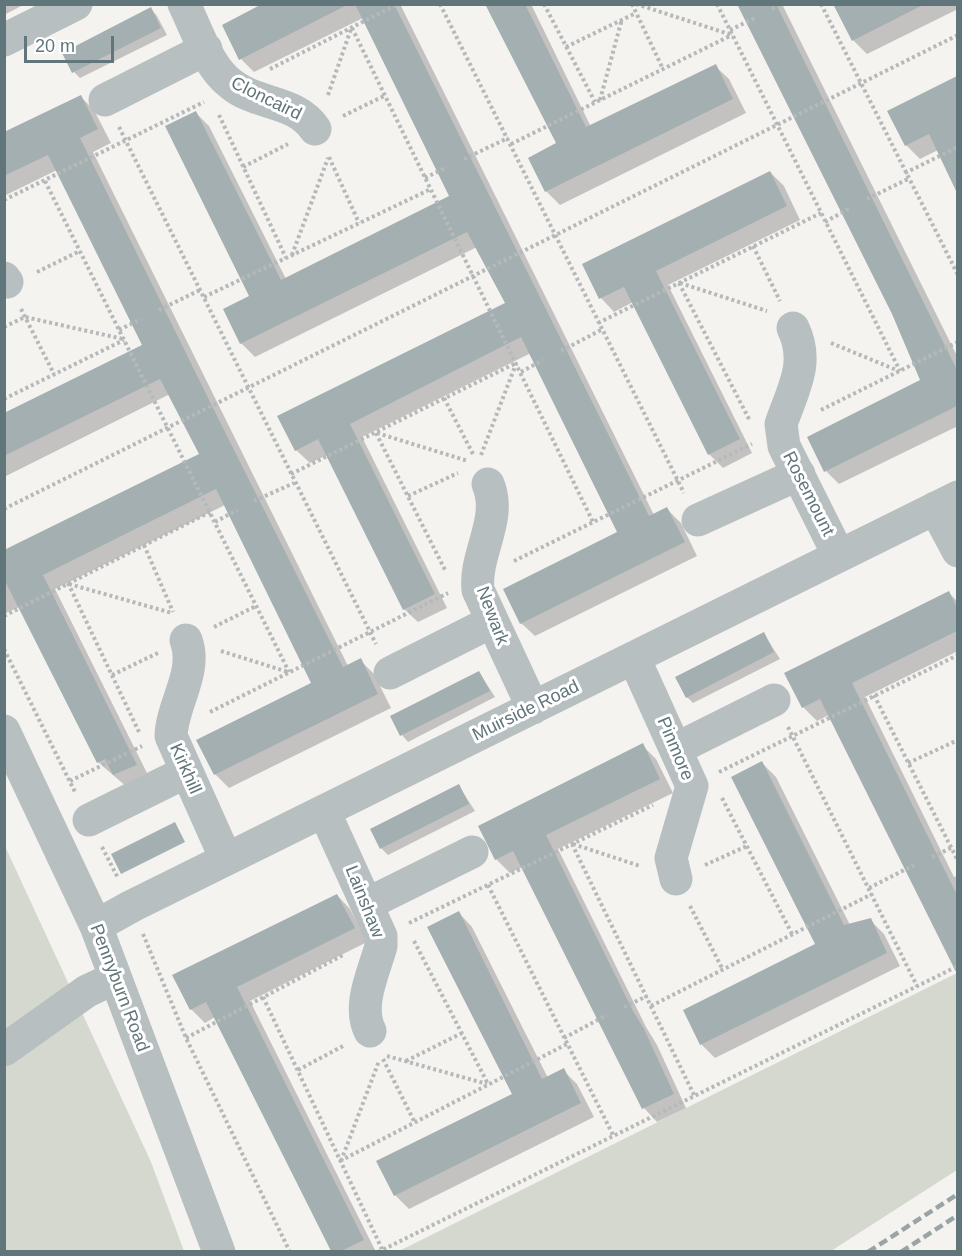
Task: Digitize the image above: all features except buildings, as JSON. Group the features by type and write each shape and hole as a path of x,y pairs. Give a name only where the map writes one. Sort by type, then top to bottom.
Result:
{"street":[{"path":"4,40 76,4"},
{"name":"Cloncaird","path":"184,4 220,74 223,93 302,114 322,143"},
{"path":"105,100 206,49"},
{"name":"Rosemount","path":"791,323 800,342 802,360 781,424 780,435 839,556"},
{"name":"Newark","path":"483,474 493,503 492,514 467,584 478,590 532,708"},
{"path":"698,520 798,474"},
{"path":"946,502 957,550"},
{"name":"Muirside Road","path":"96,926 226,859 946,502"},
{"path":"390,673 491,622"},
{"name":"Kirkhill","path":"186,640 189,648 189,667 171,731 172,742 226,859"},
{"name":"Pinmore","path":"634,658 676,749 701,781 671,858 676,879"},
{"path":"676,749 774,700"},
{"name":"Pennyburn Road","path":"4,731 96,926 219,1251"},
{"path":"89,820 186,771"},
{"name":"Lainshaw","path":"324,811 381,936 381,946 364,1005 366,1023 376,1043"},
{"path":"367,904 472,852"},
{"path":"4,1050 87,991 115,978"}],"path":[{"path":"4,200 398,4"},
{"path":"440,4 698,520"},
{"path":"544,4 598,101"},
{"path":"663,69 636,13 634,4 731,33"},
{"path":"679,283 791,323 900,371 717,4"},
{"path":"772,9 782,4"},
{"path":"821,4 957,275"},
{"path":"566,47 636,13"},
{"path":"511,144 663,69 755,18"},
{"path":"598,101 622,19"},
{"path":"352,28 593,522"},
{"path":"292,255 352,28"},
{"path":"4,509 957,35"},
{"path":"223,93 243,167 286,258"},
{"path":"243,167 322,143 385,96"},
{"path":"105,100 390,673"},
{"path":"464,159 508,138"},
{"path":"322,143 359,223"},
{"path":"905,173 957,147"},
{"path":"425,178 447,167"},
{"path":"867,199 908,179"},
{"path":"45,181 289,672"},
{"path":"204,297 431,189"},
{"path":"825,222 850,208"},
{"path":"598,323 821,213"},
{"path":"753,246 791,323"},
{"path":"54,374 7,281 80,251"},
{"path":"679,283 754,430"},
{"path":"159,310 200,290"},
{"path":"4,327 25,317 124,340"},
{"path":"119,330 141,319"},
{"path":"561,351 601,330"},
{"path":"4,399 124,340"},
{"path":"521,372 543,360"},
{"path":"291,474 516,363"},
{"path":"483,474 516,363"},
{"path":"444,398 483,474"},
{"path":"376,433 483,474"},
{"path":"376,433 408,496 467,584"},
{"path":"408,496 483,474"},
{"path":"171,731 678,480"},
{"path":"254,501 294,483"},
{"path":"215,522 237,510"},
{"path":"4,616 210,512"},
{"path":"69,583 174,614 144,545"},
{"path":"69,583 144,744 70,782"},
{"path":"112,675 256,606"},
{"path":"186,640 289,672"},
{"path":"4,649 132,906 186,1038 290,1251"},
{"path":"489,1084 406,924 489,886 572,843 957,655"},
{"path":"874,695 957,856"},
{"path":"774,700 918,986"},
{"path":"908,764 957,740"},
{"path":"701,781 747,846 792,934"},
{"path":"572,843 676,879 723,970"},
{"path":"572,843 694,1095"},
{"path":"676,879 747,846"},
{"path":"932,857 951,848"},
{"path":"472,852 613,1135"},
{"path":"869,888 914,865"},
{"path":"651,1006 872,894"},
{"path":"186,1038 381,936"},
{"path":"263,998 380,1250 957,966"},
{"path":"624,1007 647,996"},
{"path":"564,1038 607,1016"},
{"path":"405,1062 462,1033"},
{"path":"376,1043 405,1062 489,1084"},
{"path":"298,1070 376,1043"},
{"path":"376,1043 415,1123"},
{"path":"340,1161 376,1043"},
{"path":"340,1161 567,1044"}],"shaded area":[{"path":"4,844 151,1162 184,1251 5,1251"},
{"path":"957,973 957,1170 831,1251 397,1252"}],"railway":[{"path":"868,1252 958,1194"},
{"path":"901,1252 958,1215"}]}
